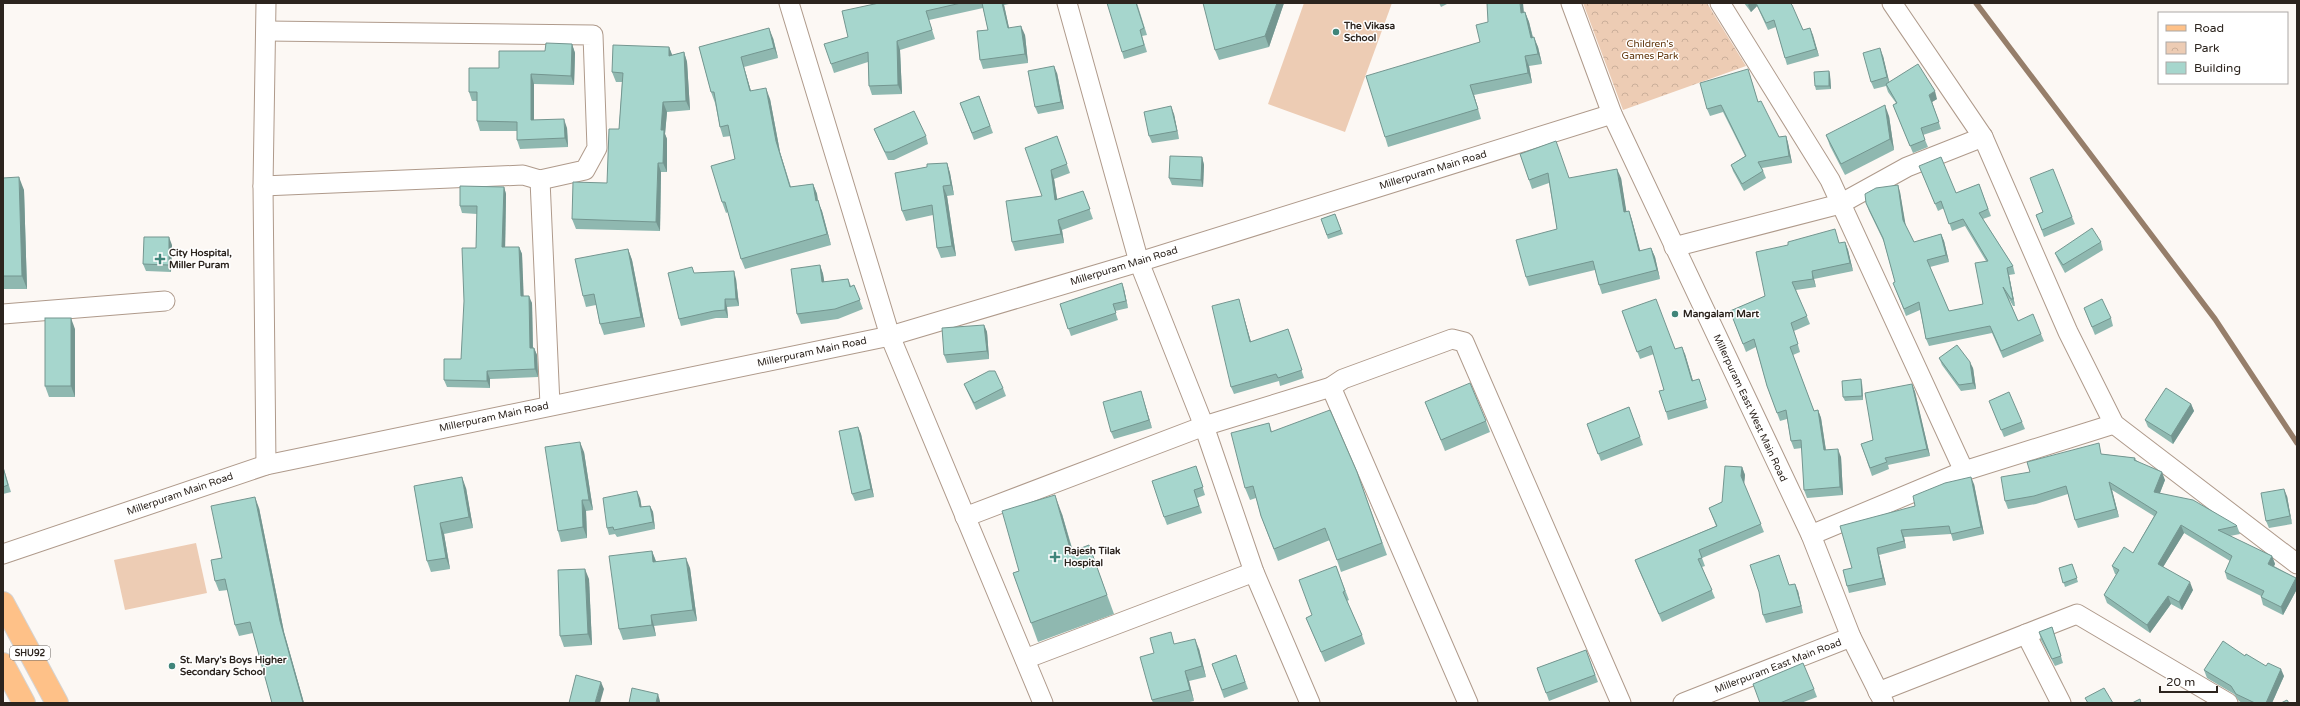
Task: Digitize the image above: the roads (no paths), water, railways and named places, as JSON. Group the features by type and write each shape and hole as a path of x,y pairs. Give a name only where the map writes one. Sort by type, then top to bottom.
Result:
{"main road":[{"name":"SHU92","path":"3,603 57,703"},
{"path":"3,664 24,703"}],"street":[{"path":"266,3 267,31 263,186 266,465"},
{"path":"789,3 890,336 1043,703"},
{"path":"1067,3 1139,262 1204,426 1254,572 1310,703"},
{"name":"Millerpuram East West Main Road","path":"1571,3 1612,114 1811,535 1851,637 1881,697"},
{"path":"1720,3 1830,180 1964,471"},
{"path":"1892,3 1983,137 2068,332 2114,424 2297,564"},
{"path":"263,186 523,175 540,180 585,170 597,148 593,35 267,31"},
{"name":"Millerpuram Main Road","path":"3,554 266,465 550,405 890,336 1139,262 1612,114"},
{"path":"1674,247 1840,204 1907,167 1983,137"},
{"path":"540,180 550,405"},
{"path":"3,314 165,301"},
{"path":"965,516 1204,426 1331,387 1343,379 1452,339 1464,342 1621,703"},
{"path":"1331,387 1468,703"},
{"path":"1811,535 1964,471 2114,424"},
{"path":"1025,659 1254,572"},
{"path":"1881,697 2026,634 2077,614 2228,703"},
{"path":"2026,634 2060,703"},
{"name":"Millerpuram East Main Road","path":"1684,703 1851,637"}],"waterway":[{"path":"1976,3 2215,319 2297,443"}],"place":[{"name":"The Vikasa School","path":"1336,32"},
{"name":"City Hospital, Miller Puram","path":"160,259"},
{"name":"Mangalam Mart","path":"1675,314"},
{"name":"Rajesh Tilak Hospital","path":"1055,557"},
{"name":"St. Mary's Boys Higher Secondary School","path":"172,666"}],"park label":[{"name":"Children's Games Park","path":"1650,50"}]}
